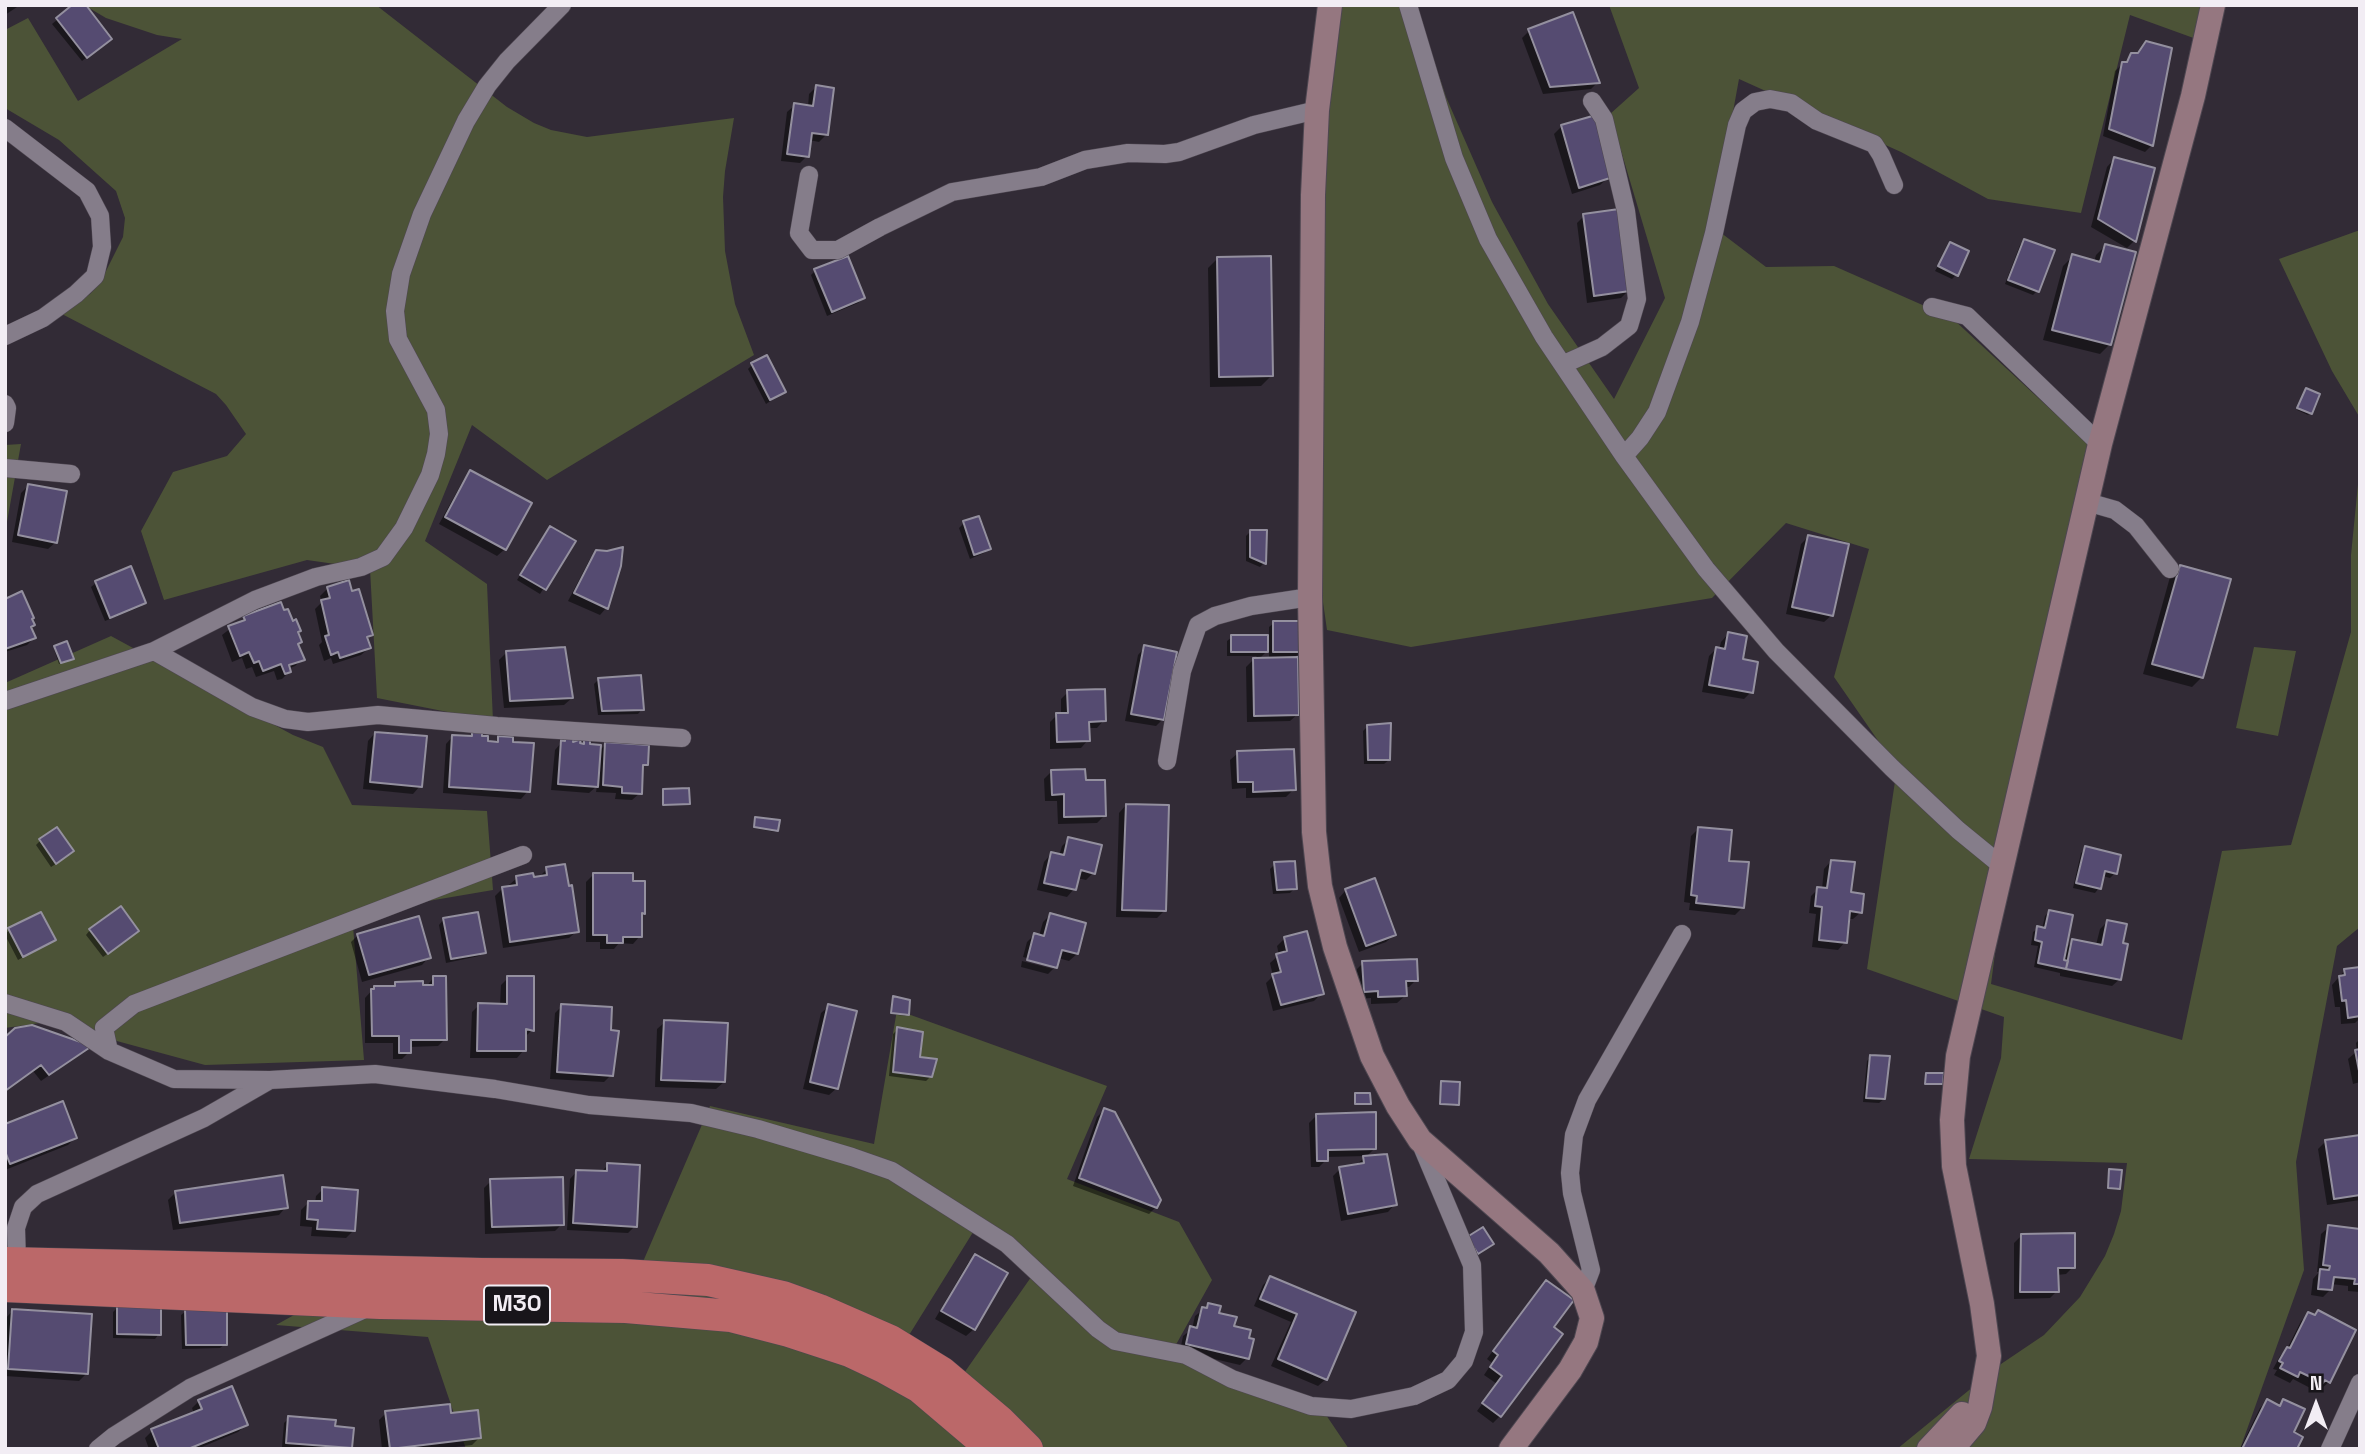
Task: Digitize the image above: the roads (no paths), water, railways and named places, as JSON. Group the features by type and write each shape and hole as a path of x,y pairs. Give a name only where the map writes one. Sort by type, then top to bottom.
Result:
{"highway":[{"name":"M30","path":"9,1271 380,1303 626,1307 693,1312 757,1322 850,1351 884,1367 920,1387 992,1449"},
{"name":"M30","path":"9,1271 622,1275 708,1280 783,1297 890,1341 942,1373 1000,1422 1027,1449"}],"street":[{"path":"5,701 154,651 255,600 316,577 361,567 383,557 404,528 430,475 439,434 436,410 398,340 394,311 401,274 422,214 466,121 487,86 507,61 562,5"},
{"path":"5,1003 66,1022 109,1051 174,1079 270,1080 375,1074 495,1089 589,1105 691,1113 813,1145 892,1171 1007,1244 1098,1329 1115,1341 1186,1355 1232,1379 1311,1406 1351,1409 1414,1396 1448,1380 1464,1361 1474,1332 1472,1265 1420,1140 1398,1106 1372,1056 1335,947 1321,886 1314,832 1310,597 1313,195 1317,110 1330,5"},
{"path":"1408,5 1454,158 1489,239 1531,315 1624,456 1706,569 1776,651 1901,776 1958,830 2002,866"},
{"path":"1952,1449 1974,1423 1988,1367 1988,1342 1954,1166 1952,1120 1958,1056 2100,444 2193,96 2213,5"},
{"path":"1624,456 1657,412 1690,322 1714,233 1737,125 1743,111 1755,102 1770,99 1791,103 1817,121 1874,144 1895,185"},
{"path":"1564,364 1602,347 1629,326 1637,299 1626,211 1604,119 1592,101"},
{"path":"809,175 799,233 812,250 838,250 952,192 1041,177 1097,158 1128,153 1165,155 1179,152 1254,125 1317,110"},
{"path":"5,128 87,191 100,216 103,247 94,276 76,294 43,318 5,336"},
{"path":"1933,307 1967,316 2100,444"},
{"path":"5,404 5,422"},
{"path":"5,468 71,474"},
{"path":"2087,502 2115,510 2136,526 2170,569"},
{"path":"1167,761 1182,671 1198,625 1215,616 1251,606 1310,597"},
{"path":"154,651 252,707 285,719 309,722 378,715 682,738"},
{"path":"109,1051 104,1028 134,1004 523,855"},
{"path":"1583,1291 1591,1270 1572,1193 1570,1173 1574,1135 1587,1100 1682,933"},
{"path":"9,1271 16,1228 23,1208 37,1194 204,1118 270,1080"},
{"path":"1420,1140 1549,1253 1583,1291 1592,1318 1586,1342 1570,1370 1511,1449"},
{"path":"98,1449 190,1388 380,1303"},
{"path":"2330,1449 2360,1383"},
{"path":"1929,1449 1972,1403 1984,1386"}]}
